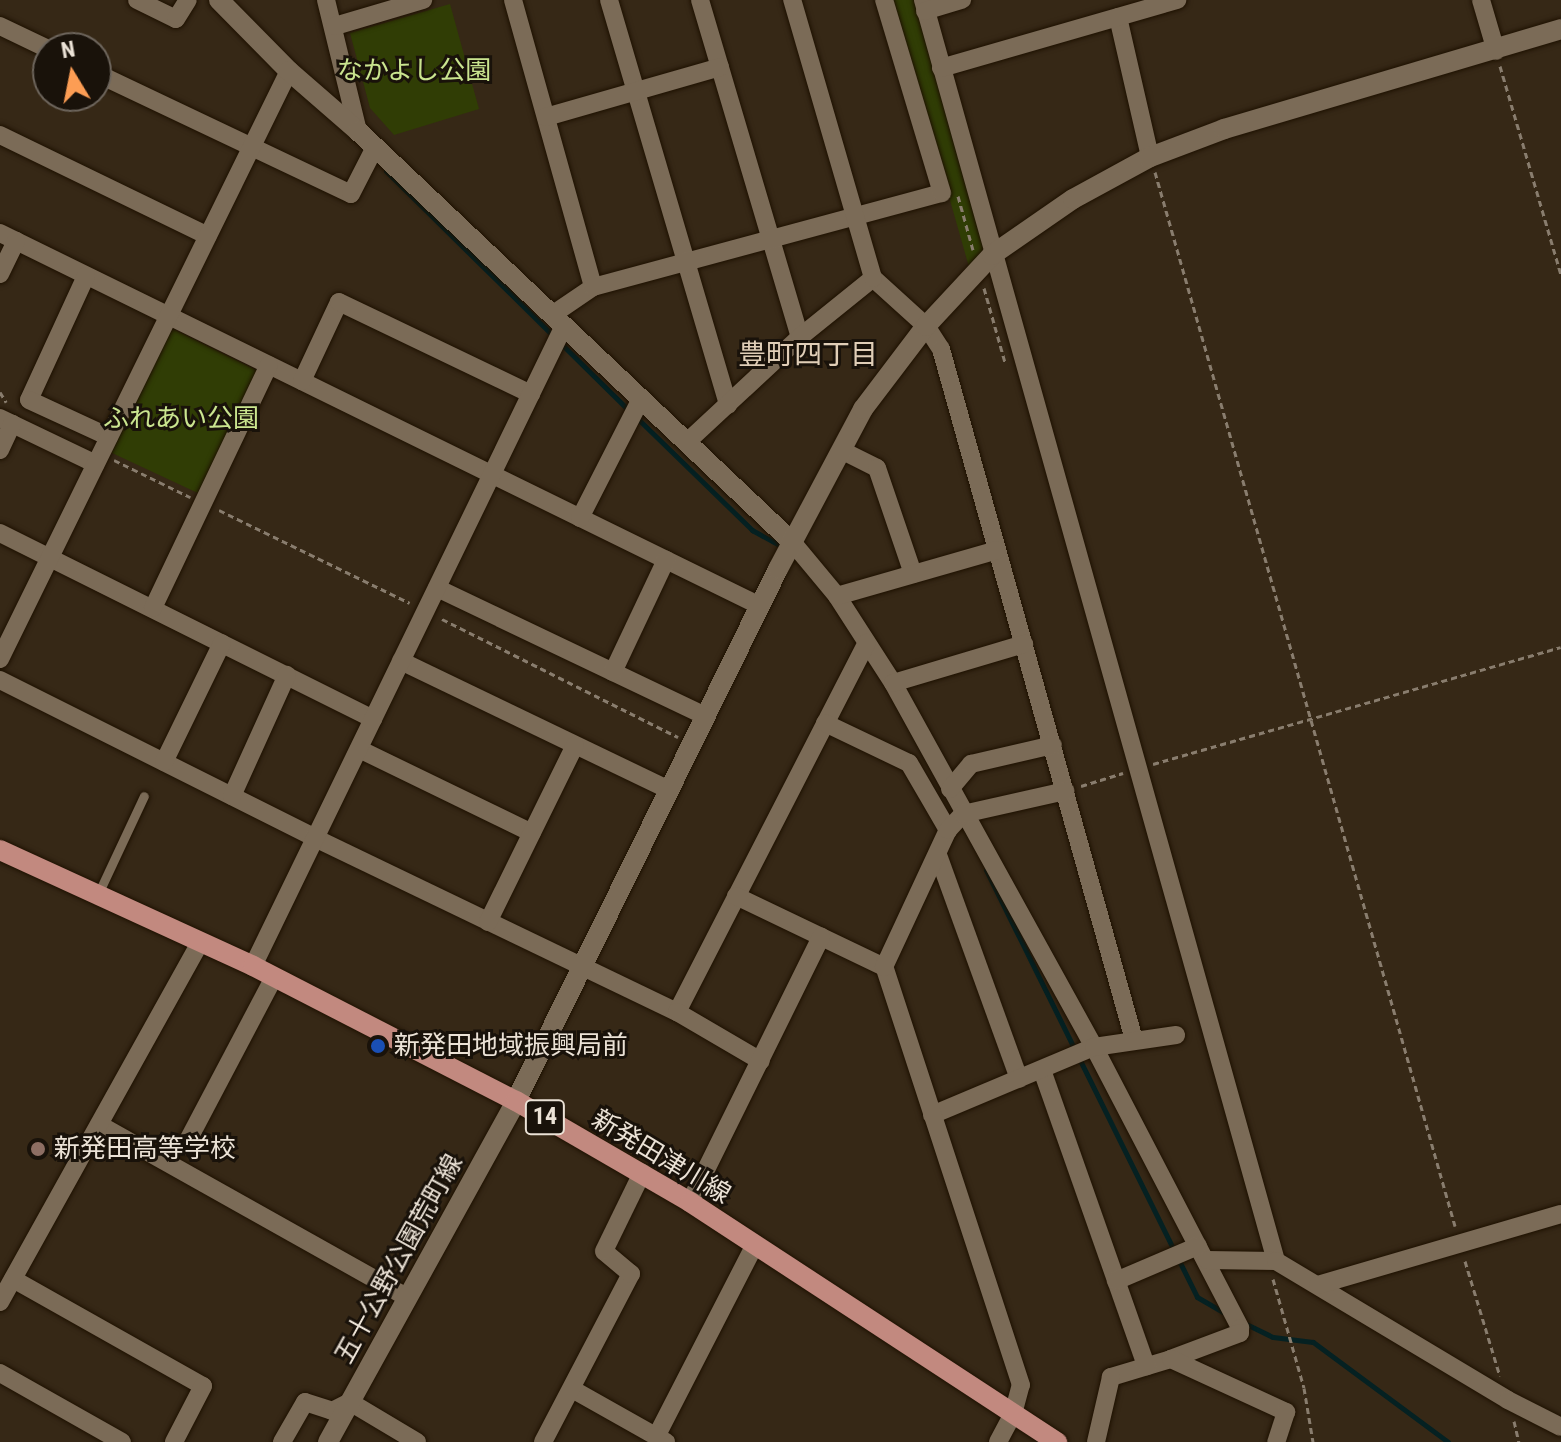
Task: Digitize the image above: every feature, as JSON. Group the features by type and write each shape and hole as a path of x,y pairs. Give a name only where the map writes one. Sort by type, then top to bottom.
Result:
{"main road":[{"name":"新発田津川線","path":"0,850 253,966 273,979 516,1101 690,1202 1057,1442"}],"street":[{"path":"137,0 176,19 188,0"},
{"path":"219,0 289,71 358,131 793,543 837,596 893,683 1094,1047 1238,1321 1240,1333 1111,1377 1096,1442"},
{"path":"326,0 335,26 358,131"},
{"path":"335,26 423,0"},
{"path":"513,0 593,287"},
{"path":"609,0 728,405"},
{"path":"700,0 769,241 800,337"},
{"path":"792,0 873,278 926,326 941,349 1134,1040"},
{"path":"253,966 531,394 558,322 593,287 942,193 884,0"},
{"path":"962,0 924,5 1276,1261"},
{"path":"941,68 1177,0"},
{"path":"1481,0 1496,51"},
{"path":"1118,17 1150,157"},
{"path":"0,26 32,41"},
{"name":"五十公野公園荒町線","path":"328,1442 516,1101 691,744 841,450 863,409 926,326 992,255 1073,199 1150,157 1224,129 1496,51 1561,29"},
{"path":"546,117 720,67"},
{"path":"0,659 289,71"},
{"path":"112,81 351,194 375,147"},
{"path":"0,135 208,236"},
{"path":"0,274 8,237 760,606"},
{"path":"86,276 29,400 102,452"},
{"path":"687,442 800,337 873,278"},
{"path":"302,381 339,302 531,394"},
{"path":"153,608 269,365"},
{"path":"580,518 641,399"},
{"path":"0,450 7,417 102,452"},
{"path":"841,450 877,468 913,574"},
{"path":"0,533 373,719"},
{"path":"837,596 997,550"},
{"path":"613,672 666,560"},
{"path":"437,588 705,716"},
{"path":"164,762 222,643"},
{"path":"677,1012 867,643"},
{"path":"893,683 1024,644"},
{"path":"401,661 669,790"},
{"path":"232,796 287,675"},
{"path":"0,680 315,838 677,1012 761,1061"},
{"path":"825,723 909,763 948,830"},
{"path":"488,922 575,745"},
{"path":"950,789 971,764 1053,745"},
{"path":"359,749 532,833"},
{"path":"998,1442 1013,1414 1021,1385 884,967 948,830 963,814 1065,791"},
{"path":"938,855 1019,1079"},
{"path":"736,896 884,967"},
{"path":"690,1202 821,937"},
{"path":"0,1302 200,943"},
{"path":"185,1146 273,979"},
{"path":"932,1115 1094,1047 1176,1035"},
{"path":"1042,1070 1146,1366"},
{"path":"100,1125 408,1298"},
{"path":"543,1442 631,1274 604,1251 642,1173"},
{"path":"1318,1285 1561,1214"},
{"path":"572,1389 661,1439 754,1246"},
{"path":"1116,1281 1202,1253 1276,1261 1508,1400 1561,1427"},
{"path":"13,1279 203,1386 174,1442"},
{"path":"1171,1359 1286,1412 1276,1442"},
{"path":"0,1373 122,1442"},
{"path":"282,1442 305,1402 332,1411 350,1402 417,1442"},
{"path":"83,1442 92,1425"}],"lane":[{"path":"97,896 144,796"}],"path":[{"path":"1496,51 1561,275"},
{"path":"1150,157 1519,1442"},
{"path":"0,392 7,417"},
{"path":"102,452 691,744"},
{"path":"1065,791 1561,647"},
{"path":"1287,1329 1313,1442"}],"green space":[{"path":"893,0 919,0 989,255 971,274"},
{"name":"なかよし公園","path":"450,4 479,109 394,135 370,108 350,33"},
{"name":"ふれあい公園","path":"169,327 258,371 202,495 110,452"}],"waterway":[{"path":"386,171 629,411"},
{"path":"637,418 752,530 784,548"},
{"path":"986,870 1197,1297 1226,1314"},
{"path":"1242,1322 1273,1337 1313,1342 1448,1442"}],"place":[{"name":"新発田地域振興局前","path":"378,1046"},
{"name":"新発田高等学校","path":"38,1149"}],"district":[{"name":"豊町四丁目","path":"808,355"}]}
